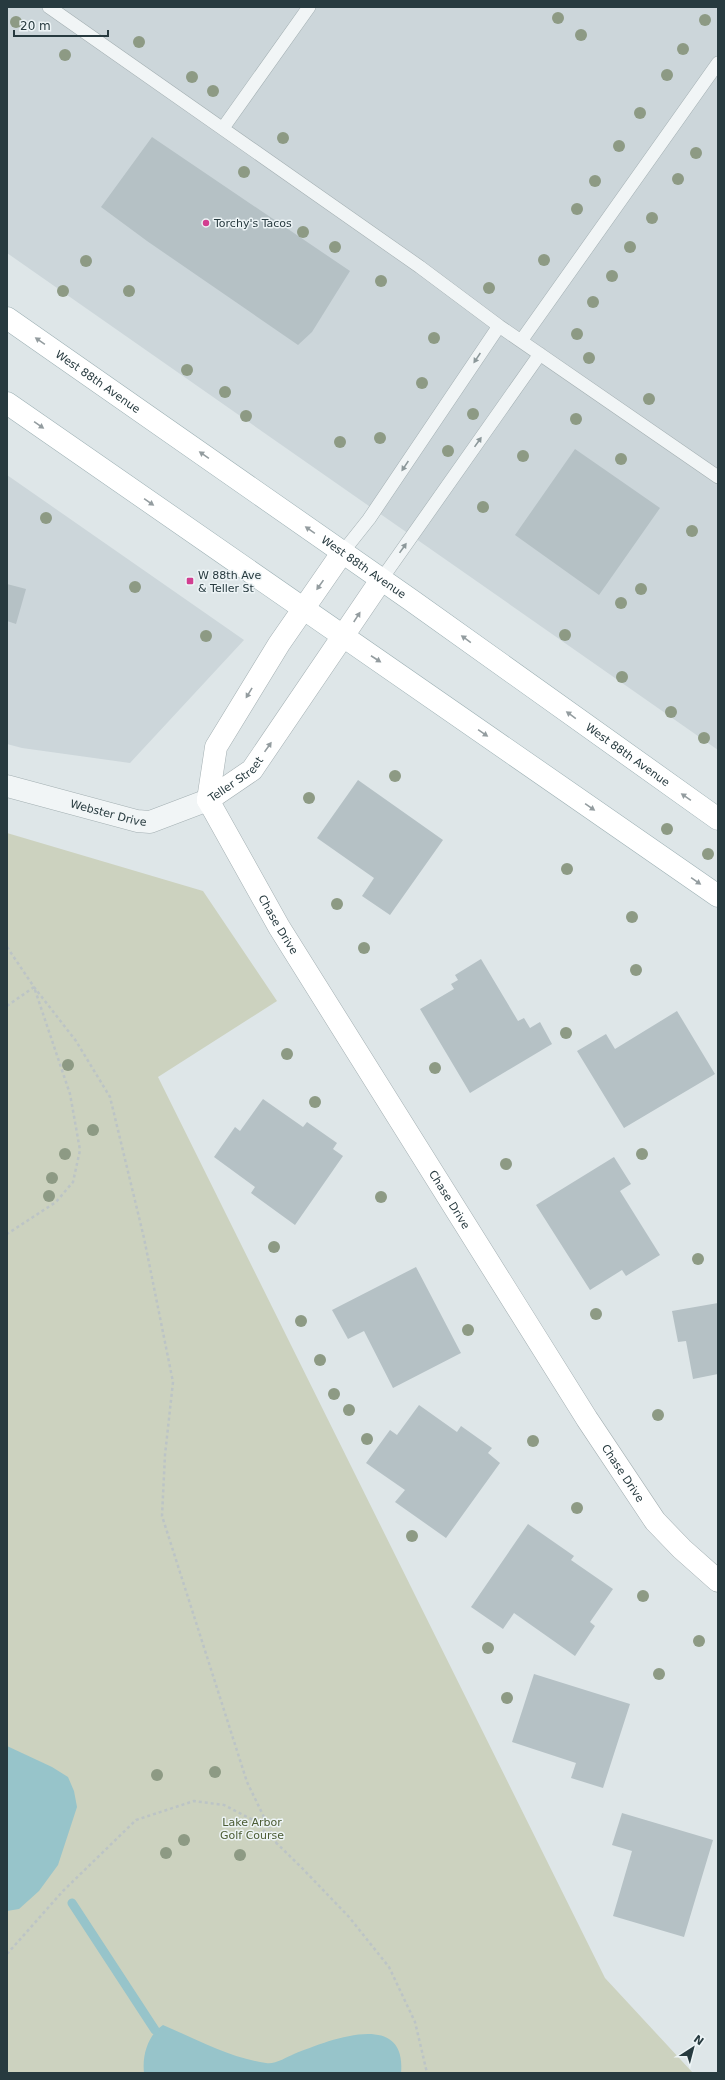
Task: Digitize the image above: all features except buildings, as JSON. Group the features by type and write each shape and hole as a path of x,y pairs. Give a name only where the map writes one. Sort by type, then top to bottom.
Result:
{"main road":[{"name":"West 88th Avenue","path":"7,318 411,600 718,819"},
{"path":"7,403 302,610 376,658 718,896"},
{"name":"Teller Street","path":"208,800 216,748 279,644 342,552"},
{"name":"Teller Street","path":"208,800 252,770 381,580"},
{"name":"Chase Drive","path":"208,800 279,927 587,1419 655,1521 682,1549 718,1581"}],"street":[{"name":"Webster Drive","path":"7,786 137,821 150,822 208,800"}],"lane":[{"path":"49,7 420,267 499,326 718,477"},
{"path":"223,128 309,7"},
{"path":"521,341 718,63"},
{"path":"342,552 369,519 499,326"},
{"path":"381,580 540,354"}],"path":[{"path":"7,947 34,987 76,1041 110,1097 144,1238 173,1382 165,1455 162,1516 247,1782 278,1846"},
{"path":"7,1006 34,987"},
{"path":"7,1234 56,1202 73,1182 80,1150 70,1094 34,987"},
{"path":"7,1954 63,1891 136,1820 194,1801 224,1805 253,1820 349,1917 389,1966 415,2022 427,2073"}],"shaded area":[{"path":"7,7 718,7 718,750 7,253"},
{"path":"7,475 244,640 130,763 22,748 7,744"}],"green space":[{"name":"Lake Arbor Golf Course","path":"7,833 203,891 277,1001 158,1077 605,1978 693,2073 7,2073"}],"water":[{"path":"7,1746 52,1767 68,1777 74,1791 77,1807 58,1865 39,1891 19,1909 7,1911"},
{"path":"163,2025 239,2057 269,2063 277,2062 325,2042 344,2037 362,2034 378,2035 391,2041 399,2053 401,2073 144,2073 144,2059 147,2046 153,2034"}],"waterway":[{"path":"72,1903 155,2030"}],"place":[{"name":"Torchy's Tacos","path":"206,223"},
{"name":"W 88th Ave & Teller St","path":"190,581"}]}
